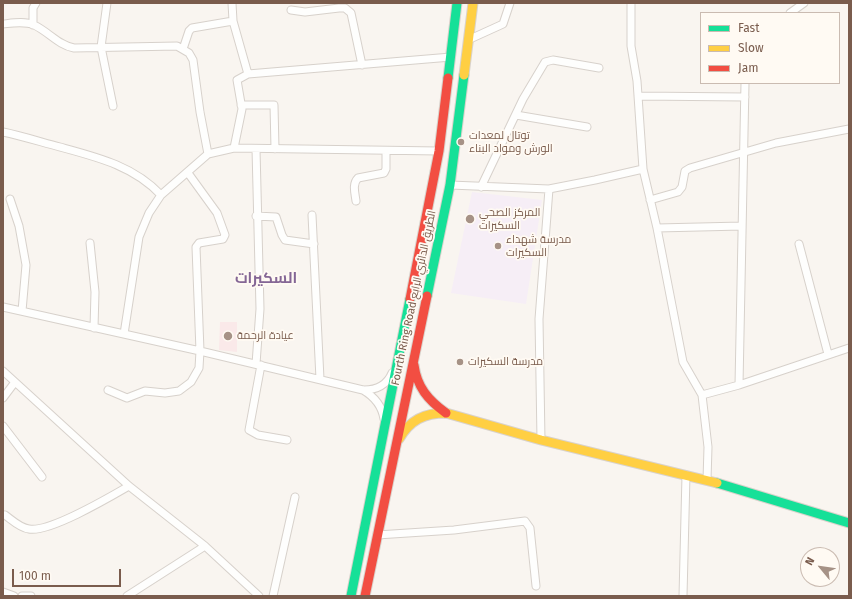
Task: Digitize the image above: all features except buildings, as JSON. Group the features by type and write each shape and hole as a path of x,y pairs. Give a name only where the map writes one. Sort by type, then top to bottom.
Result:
{"main road":[{"name":"Fourth Ring Road الطريق الدائري الرابع","path":"351,596 384,425 398,362 438,151 457,3"},
{"name":"Fourth Ring Road الطريق الدائري الرابع","path":"365,596 450,185 470,39 473,3"},
{"path":"414,359 416,377 423,393 429,400 446,413"},
{"path":"396,445 405,429 418,417 434,412 446,413 541,440 707,480 849,523"}],"street":[{"path":"33,25 33,8 36,3"},
{"path":"107,3 101,47 113,106"},
{"path":"232,3 234,21 248,74"},
{"path":"470,39 503,24 510,3"},
{"path":"631,3 631,46 638,96 643,169 657,228 683,362 702,395 708,448 707,480"},
{"path":"791,12 804,3"},
{"path":"291,10 305,12 339,8 348,10 362,65"},
{"path":"183,49 189,31 192,28 234,21"},
{"path":"3,24 20,22 33,25 64,46 74,48 176,46 183,49 189,53 193,60 200,112 208,154"},
{"path":"234,148 241,122 241,105 237,80 248,74 451,57"},
{"path":"481,187 523,99 543,65 549,60 599,68"},
{"path":"739,385 745,151 745,84"},
{"path":"638,96 745,97"},
{"path":"241,105 274,104 275,149"},
{"path":"516,115 587,127"},
{"path":"650,200 678,192 682,187 684,174 687,169 776,143 849,129"},
{"path":"3,132 93,156 117,164 132,171 150,183 161,195"},
{"path":"124,334 139,237 149,213 161,195 208,154 234,148 438,151"},
{"path":"256,149 256,216 260,309 258,365 249,430 258,435 287,440"},
{"path":"356,201 354,185 356,180 358,178 384,173 386,168 386,150"},
{"path":"450,185 549,189 643,169"},
{"path":"108,390 127,398 145,390 165,393 179,391 191,382 199,368 200,351 196,247 199,243 223,239 225,235 217,212 188,173"},
{"path":"541,440 539,319 549,189"},
{"path":"10,199 19,226 26,265 22,311"},
{"path":"312,215 320,379"},
{"path":"256,216 276,217 282,236 285,240 314,244"},
{"path":"657,228 742,226"},
{"path":"90,243 95,292 94,328"},
{"path":"800,244 828,354"},
{"path":"3,307 200,351 363,390 373,397 378,403 384,417 384,425"},
{"path":"702,395 739,385 849,348"},
{"path":"363,390 378,388 385,383 398,362"},
{"path":"3,371 128,486 205,546 259,596"},
{"path":"3,398 15,382"},
{"path":"3,426 42,477"},
{"path":"683,596 686,475"},
{"path":"5,515 25,528 34,530 56,523 99,503 128,486"},
{"path":"273,596 295,497"},
{"path":"377,535 454,530 525,521 530,528 536,586"},
{"path":"127,596 205,546"},
{"path":"3,592 14,596"},
{"path":"22,596 31,596"}],"shaded area":[{"name":"مدرسة شهداء السكيرات","path":"472,192 542,200 526,304 451,293"},
{"name":"عيادة الرحمة","path":"220,322 237,322 237,352 219,350"}],"traffic: fast":[{"path":"448,78 457,3"},
{"path":"427,296 450,185 464,75"},
{"path":"351,596 410,299"},
{"path":"717,483 849,523"}],"traffic: slow":[{"path":"464,75 473,3"},
{"path":"399,439 403,432 418,419 431,414 446,413 541,440 717,483"}],"traffic: jam":[{"path":"410,299 439,151 448,78"},
{"path":"365,596 427,296"},
{"path":"414,365 415,373 424,392 446,413"}],"place":[{"name":"توتال لمعدات الورش ومواد البناء","path":"461,142"},
{"name":"المركز الصحي السكيرات","path":"470,219"},
{"name":"مدرسة شهداء السكيرات","path":"498,246"},
{"name":"عيادة الرحمة","path":"228,336"},
{"name":"مدرسة السكيرات","path":"460,362"}],"district":[{"name":"السكيرات","path":"266,279"}]}
